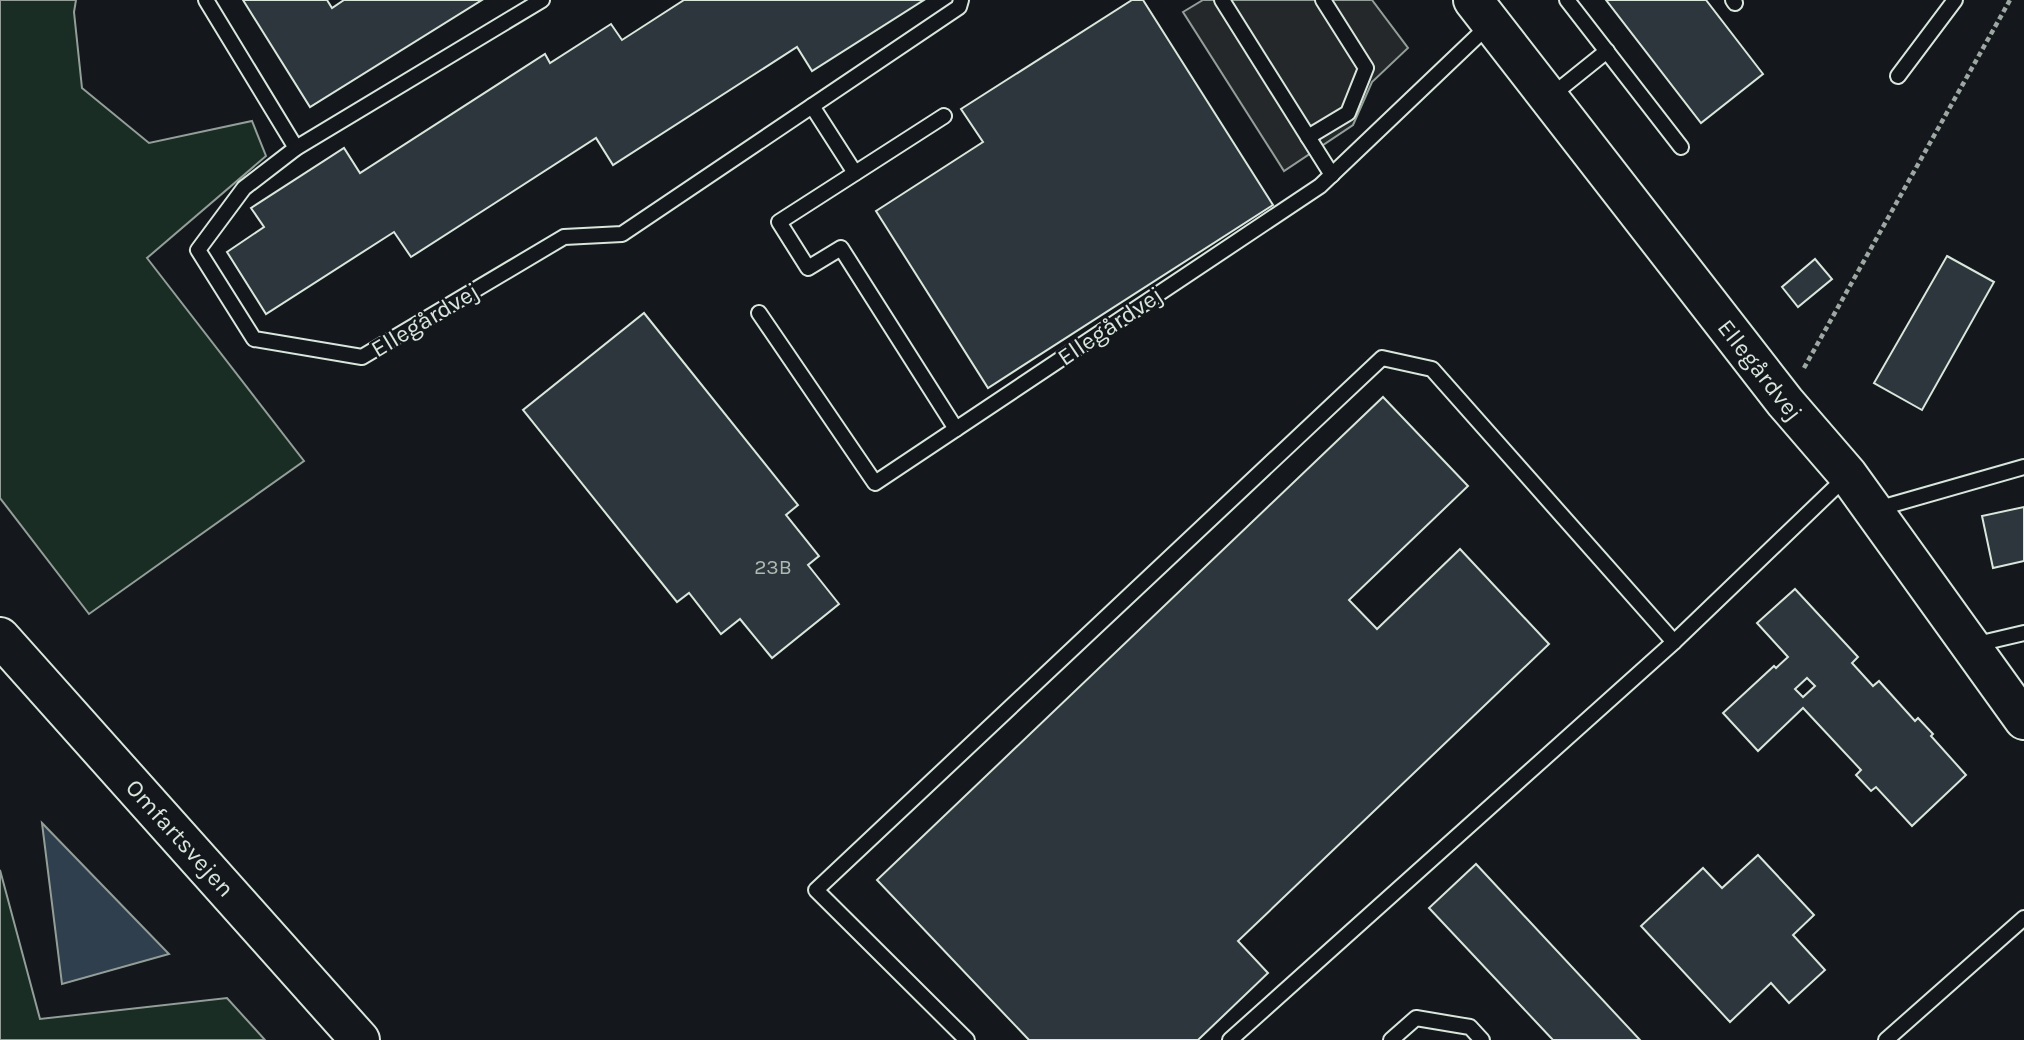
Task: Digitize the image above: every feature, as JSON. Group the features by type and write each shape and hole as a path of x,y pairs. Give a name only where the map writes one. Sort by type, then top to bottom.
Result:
{"main road":[{"name":"Ellegårdvej","path":"1482,12 1785,402 1847,475 2024,720"},
{"name":"Omfartsvejen","path":"0,637 360,1040"}],"lane":[{"path":"206,0 296,148"},
{"name":"Ellegårdvej","path":"542,0 296,148 244,188 198,250 254,339 362,357 564,237 622,234 959,7 961,0"},
{"path":"1222,0 1332,175"},
{"path":"1308,138 1348,113 1366,68 1323,0"},
{"path":"1567,0 1681,147"},
{"path":"1898,76 1955,0"},
{"name":"Ellegårdvej","path":"759,313 875,483 1309,193 1332,175 1482,12"},
{"path":"1549,98 1607,51"},
{"path":"812,106 855,173"},
{"path":"944,116 779,222 808,268 841,248 956,429"},
{"path":"967,1040 816,890 1382,358 1432,369 1674,642"},
{"path":"1872,510 2024,467"},
{"path":"1230,1040 1674,642 1847,475"},
{"path":"1971,645 2024,633"},
{"path":"1886,1040 2024,918"},
{"path":"1391,1040 1416,1018 1471,1027 1482,1040"}],"path":[{"path":"1785,402 2010,0"}],"green space":[{"path":"0,0 76,0 74,12 82,88 149,143 252,121 266,156 147,258 304,461 89,614 0,498"},
{"path":"0,870 40,1019 227,998 265,1040 0,1040"}],"shaded area":[{"path":"1203,0 1372,0 1408,48 1372,82 1353,125 1284,171 1183,12"}],"water":[{"path":"42,823 169,954 62,984"}],"building":[{"path":"243,0 327,0 332,8 344,0 482,0 310,107"},
{"path":"684,0 924,0 812,71 797,47 613,165 596,138 411,257 394,232 266,314 227,252 264,227 251,208 344,148 360,173 545,54 550,63 611,24 622,40"},
{"path":"1132,0 1143,0 1273,205 988,388 876,211 983,142 961,109"},
{"path":"1606,0 1706,0 1763,74 1701,123"},
{"path":"1947,256 1994,282 1922,410 1874,383"},
{"path":"1815,259 1832,279 1798,307 1782,287"},
{"path":"644,313 798,505 786,515 819,556 808,565 839,604 772,658 740,619 721,634 689,593 677,602 523,410"},
{"path":"1383,397 1468,486 1349,600 1377,629 1460,549 1549,644 1238,941 1268,973 1198,1040 1029,1040 877,880"},
{"path":"2024,507 2024,561 1993,568 1982,516"},
{"path":"1795,589 1858,657 1852,663 1873,686 1879,681 1915,721 1918,718 1966,775 1912,826 1876,787 1871,791 1856,775 1861,770 1803,708 1758,751 1723,713 1774,666 1776,668 1788,657 1757,623","holes":["1807,678 1815,686 1803,697 1795,689"]},
{"path":"1758,855 1814,915 1793,935 1825,970 1789,1003 1771,983 1730,1022 1641,926 1703,868 1722,888"},
{"path":"1476,864 1640,1040 1553,1040 1429,908"}]}
